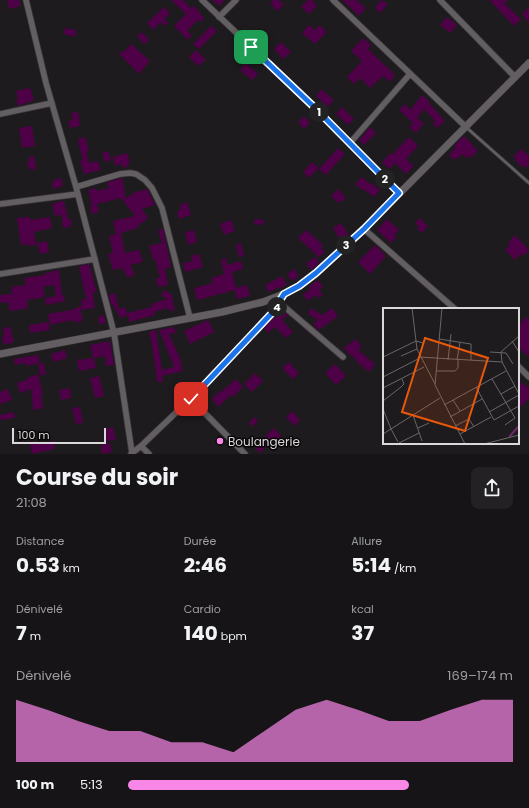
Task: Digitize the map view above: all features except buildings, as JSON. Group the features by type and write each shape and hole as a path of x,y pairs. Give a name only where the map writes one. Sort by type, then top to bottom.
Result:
{"street":[{"path":"26,0 114,333 132,454"},
{"path":"202,0 314,107 399,193"},
{"path":"219,17 236,0"},
{"path":"334,0 465,126"},
{"path":"440,0 515,77"},
{"path":"0,354 190,318 263,302 284,294 299,286 316,273 364,229 529,63"},
{"path":"350,143 410,74"},
{"path":"0,114 52,103"},
{"path":"76,187 120,174 130,173 136,174 145,180 152,188 162,208 190,318"},
{"path":"0,204 78,194"},
{"path":"364,229 454,308"},
{"path":"0,274 95,259"},
{"path":"132,454 191,399 265,321 280,303 284,294"},
{"path":"280,303 343,357"},
{"path":"519,367 529,377"},
{"path":"191,399 245,454"},
{"path":"141,446 149,454"}],"lane":[{"path":"465,126 529,183"}],"place":[{"name":"Boulangerie","path":"220,441"}],"route":[{"path":"191,399 272,313 280,303 284,294 299,286 316,273 364,229 399,193 314,107 251,47"}]}
